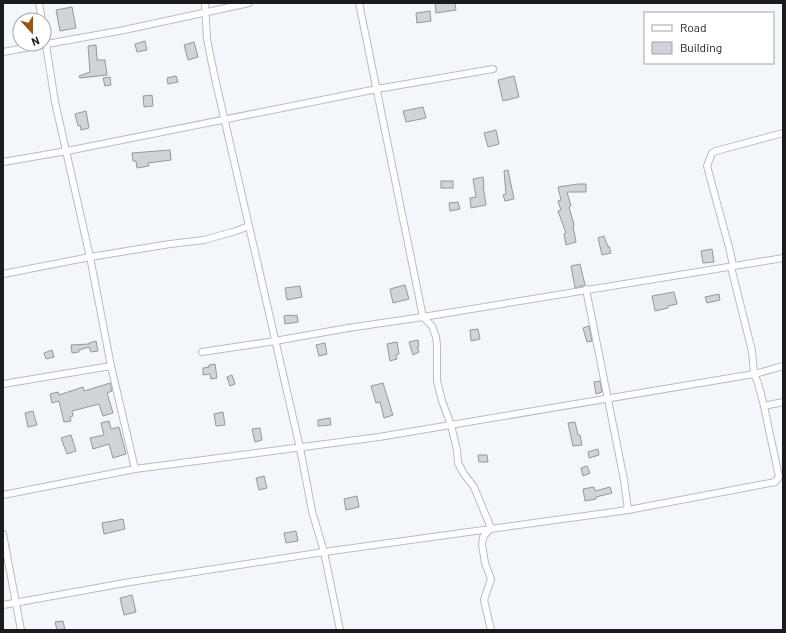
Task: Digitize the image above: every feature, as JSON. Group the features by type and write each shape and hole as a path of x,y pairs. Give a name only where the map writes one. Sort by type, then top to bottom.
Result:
{"street":[{"path":"205,3 208,39 225,120 300,448 312,511 324,552 340,630"},
{"path":"52,44 249,3"},
{"path":"359,3 423,317 432,326 438,345 437,381 442,401 451,425 457,450 458,463 474,488 491,528"},
{"path":"47,52 55,102 90,257 111,366 135,469"},
{"path":"3,162 67,151 377,89 493,69"},
{"path":"3,605 130,582 324,552 628,510 775,482 779,477 764,406 754,374 752,351 732,267 730,251 707,166 708,160 712,153 721,148 783,133"},
{"path":"3,274 90,257 204,240 236,232 249,226"},
{"path":"202,352 783,258"},
{"path":"586,290 624,480 628,510"},
{"path":"3,384 111,366"},
{"path":"3,495 135,469 371,439 754,374 783,366"},
{"path":"764,406 783,402"},
{"path":"491,528 483,537 482,545 483,557 491,579 484,600 491,630"},
{"path":"3,534 21,630"}],"building":[{"path":"435,3 455,3 456,10 436,13"},
{"path":"72,7 76,28 60,31 56,10"},
{"path":"430,11 431,21 417,23 416,13"},
{"path":"145,41 147,50 137,52 135,44"},
{"path":"194,42 198,57 188,60 184,45"},
{"path":"96,45 97,60 105,60 107,75 80,78 79,76 90,72 88,46"},
{"path":"176,76 178,82 168,84 167,78"},
{"path":"514,76 519,97 503,101 498,80"},
{"path":"110,77 111,85 105,86 103,78"},
{"path":"152,95 153,106 144,107 143,96"},
{"path":"423,107 426,118 406,122 403,111"},
{"path":"86,111 89,128 81,130 80,125 78,126 75,114"},
{"path":"496,130 499,144 488,147 484,133"},
{"path":"170,150 171,160 148,163 149,166 137,168 136,161 133,161 132,153"},
{"path":"508,170 514,199 505,201 503,195 506,194 504,171"},
{"path":"483,177 486,205 471,208 470,198 476,197 473,179"},
{"path":"441,181 453,181 453,188 441,188"},
{"path":"586,184 586,192 567,192 571,206 569,207 574,225 576,242 566,245 564,234 566,233 558,211 561,210 558,201 561,200 558,187"},
{"path":"458,202 460,209 450,211 449,203"},
{"path":"604,236 611,253 602,255 598,238"},
{"path":"712,249 714,262 703,263 701,251"},
{"path":"580,264 585,285 575,288 571,266"},
{"path":"405,285 409,299 393,303 390,289"},
{"path":"300,286 302,297 287,300 285,288"},
{"path":"674,292 677,304 655,311 652,296"},
{"path":"719,294 720,300 707,303 705,297"},
{"path":"297,315 298,322 285,324 284,316"},
{"path":"589,326 592,341 587,342 583,328"},
{"path":"478,329 480,339 471,341 470,330"},
{"path":"418,340 419,347 417,347 419,352 413,355 409,342"},
{"path":"96,341 98,351 91,352 89,347 79,350 79,352 72,353 71,345 89,344"},
{"path":"397,342 399,354 396,355 397,359 390,361 387,344"},
{"path":"325,343 327,354 319,356 316,345"},
{"path":"52,350 54,357 46,359 44,353"},
{"path":"215,364 217,378 211,379 210,374 203,375 203,368"},
{"path":"232,375 235,384 230,386 227,377"},
{"path":"600,381 602,392 596,394 594,382"},
{"path":"110,383 112,391 107,393 113,413 103,416 99,404 72,411 73,416 70,417 71,421 64,422 59,401 52,403 50,394 58,392 59,395 83,387 84,391"},
{"path":"383,383 393,415 384,418 380,402 376,403 371,386"},
{"path":"33,411 37,425 28,427 25,413"},
{"path":"223,412 225,425 216,426 214,414"},
{"path":"330,418 331,425 318,426 318,420"},
{"path":"109,421 111,429 119,427 126,454 113,458 109,444 93,449 90,438 104,435 101,423"},
{"path":"575,422 582,445 573,446 568,423"},
{"path":"260,428 262,440 255,442 252,429"},
{"path":"71,435 76,451 67,454 61,438"},
{"path":"598,449 599,455 589,458 588,452"},
{"path":"478,455 487,455 488,462 479,462"},
{"path":"587,466 590,473 583,476 581,468"},
{"path":"264,476 267,488 259,490 256,478"},
{"path":"594,487 595,491 610,487 612,493 596,497 596,499 585,501 583,489"},
{"path":"357,496 359,507 346,510 344,499"},
{"path":"123,519 125,529 104,534 102,523"},
{"path":"296,531 298,541 286,543 284,533"},
{"path":"132,595 136,612 124,615 120,598"},
{"path":"63,621 65,630 57,630 55,622"}]}
